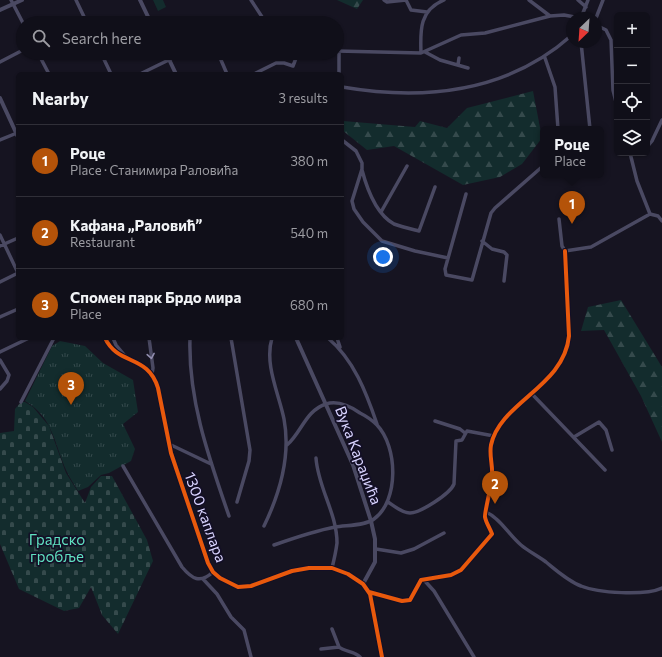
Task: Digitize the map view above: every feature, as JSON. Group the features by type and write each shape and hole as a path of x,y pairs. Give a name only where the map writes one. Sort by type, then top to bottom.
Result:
{"street":[{"path":"0,10 12,2 22,0"},
{"path":"76,0 84,16"},
{"path":"140,0 148,16"},
{"path":"251,0 261,16"},
{"path":"384,0 387,2 406,0 411,10 427,12"},
{"path":"423,52 421,27 427,12 431,7 444,0"},
{"path":"530,0 550,16"},
{"path":"578,0 586,7"},
{"path":"584,12 588,0"},
{"path":"598,12 603,0"},
{"path":"12,2 19,16"},
{"path":"344,51 423,52 461,35 485,33 550,16 566,15"},
{"path":"602,28 606,30 611,40 612,90 614,96"},
{"path":"344,88 430,93 455,90 497,79 545,58 566,40"},
{"path":"582,48 590,126"},
{"path":"423,52 436,59 468,68"},
{"path":"0,62 16,54"},
{"path":"458,65 459,58"},
{"path":"545,58 554,87 558,126"},
{"path":"42,60 48,72"},
{"path":"104,60 110,72"},
{"path":"144,72 169,60 175,72"},
{"path":"221,60 227,72"},
{"path":"258,72 276,63 284,63 293,66 295,60"},
{"path":"338,60 339,72"},
{"path":"0,98 16,132"},
{"path":"650,143 662,120"},
{"path":"0,140 16,134"},
{"path":"344,142 356,151 362,163 366,184 381,212 394,224 419,231 435,187"},
{"path":"631,156 637,181 650,214"},
{"path":"381,212 407,166"},
{"path":"362,169 352,201 354,209 363,222 382,241 415,251 448,258"},
{"path":"466,194 448,258 446,275 472,280 489,219 495,208 540,169"},
{"path":"565,251 591,247 650,214 658,216 662,221"},
{"path":"382,657 369,592 407,601 412,598 417,586 423,579 451,575 465,567 492,534 484,516 492,475 490,456 494,436 509,415 550,376 568,350 569,336 565,251 562,246 559,219"},
{"path":"0,235 16,269"},
{"path":"0,246 16,239"},
{"path":"482,241 492,249 504,252 507,255 504,281"},
{"path":"0,282 16,274"},
{"path":"0,317 16,310"},
{"path":"0,352 25,340"},
{"path":"22,402 53,340"},
{"path":"106,340 114,351 145,366 152,374"},
{"path":"114,340 116,345 127,358"},
{"path":"149,340 153,368 152,374"},
{"path":"190,340 194,392 202,437 229,516"},
{"path":"231,340 250,450 246,474 237,502"},
{"path":"264,526 280,486 287,445 284,420 270,363 272,340"},
{"name":"Вука Караџића","path":"297,340 353,465 372,521 376,549 374,566 363,584"},
{"path":"330,340 340,348"},
{"path":"274,545 301,535 335,527 372,521 384,509 388,502 393,483 392,458 382,433 377,426 359,378 340,348 338,340"},
{"path":"0,360 9,375 7,382 0,389"},
{"name":"1300 каплара","path":"152,374 158,388 168,444 208,563 213,572 228,583 243,587 301,569 332,568 346,573 363,584 369,592"},
{"path":"532,394 605,470"},
{"path":"287,445 305,419 313,411 326,404 337,403 348,405 377,426"},
{"path":"434,420 460,429 465,433"},
{"path":"574,437 599,422 606,430 612,450"},
{"path":"388,502 403,512 414,513 436,500 452,489 454,484 456,441 462,440 465,433 471,431 494,436"},
{"path":"168,444 211,464"},
{"path":"316,458 317,470 332,512 335,527 337,545 332,568"},
{"name":"1300 каплара","path":"123,466 177,561 191,575 203,579 217,594 229,614 244,630 251,657"},
{"path":"486,512 496,518 521,545 560,574 581,586 594,590 629,593 657,590 662,588"},
{"path":"376,549 401,553 414,549 444,533"},
{"path":"203,579 213,572"},
{"path":"423,579 434,591 474,657"},
{"path":"332,629 339,647"},
{"path":"322,649 339,647 341,649 352,651 360,657"}],"green space":[{"path":"153,0 163,0 166,7 158,11"},
{"path":"337,0 363,0 357,9"},
{"path":"533,91 540,128 540,141 522,164 500,177 463,185 394,146 367,150 344,132 344,121 415,127 420,121 447,128 467,108"},
{"path":"621,300 662,367 662,442 641,396 604,330 581,331 588,307"},
{"path":"60,341 85,346 103,363 133,380 138,412 123,424 135,449 131,461 109,473 101,475 88,487 78,491 67,472 48,424 35,408 25,401 52,346"},
{"name":"Градско гробље","path":"21,402 25,402 33,407 49,426 66,473 85,503 91,487 101,476 112,476 147,540 153,561 118,634 102,615 91,587 79,608 64,611 19,589 0,544 0,433 14,431 15,409"}],"cycle path":[{"path":"369,592 402,601 410,600 421,580 451,575 461,570 492,534 485,515 492,476 490,453 491,445 497,430 506,417 544,382 565,354 569,336 565,251"},
{"path":"106,340 117,353 140,365 153,377 158,388 171,453 208,563 213,572 220,578 238,587 251,586 292,571 309,568 332,568 348,574 363,584 370,594 382,657"}],"place":[{"name":"Роце","path":"572,224"},
{"name":"Спомен парк Брдо мира","path":"71,405"},
{"name":"Кафана „Раловић”","path":"495,504"}]}
